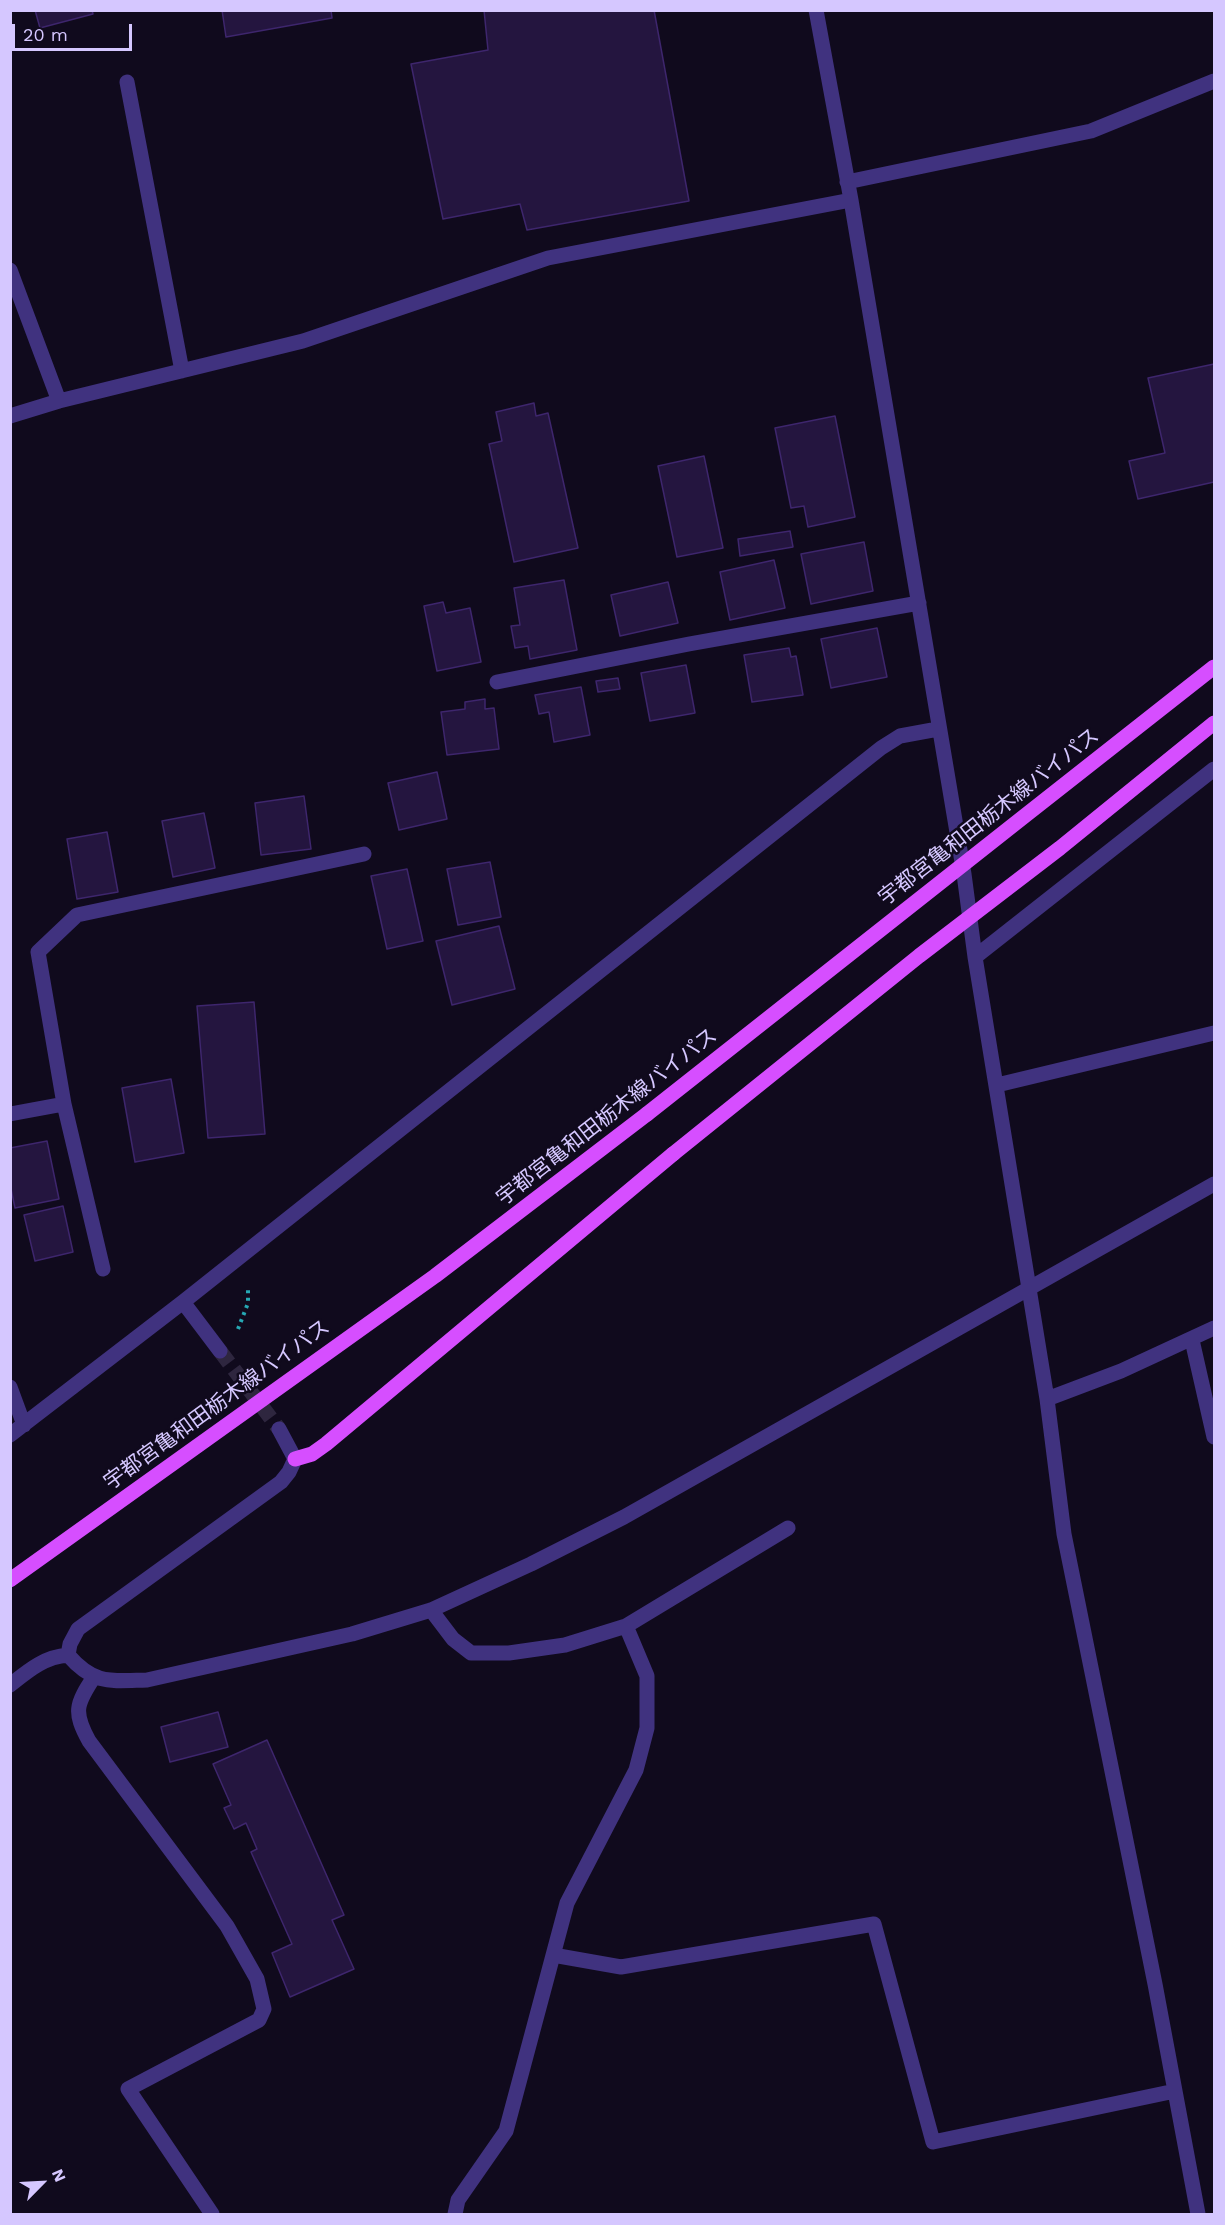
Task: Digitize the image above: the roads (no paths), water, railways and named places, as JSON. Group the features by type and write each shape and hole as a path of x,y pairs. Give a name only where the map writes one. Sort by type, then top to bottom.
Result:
{"main road":[{"name":"宇都宮亀和田栃木線バイパス","path":"10,1580 435,1276 647,1114 1215,667"},
{"path":"295,1459 312,1454 326,1444 673,1154 919,956 1060,848 1215,723"}],"street":[{"path":"816,10 920,603 938,729 964,874 975,957 1030,1287 1064,1534 1198,2214"},
{"path":"847,182 1091,131 1215,81"},
{"path":"127,82 182,371"},
{"path":"10,416 59,401 303,340 548,258 851,200"},
{"path":"10,270 59,401"},
{"path":"497,682 689,644 920,603"},
{"path":"10,1436 183,1302 881,748 900,736 938,729"},
{"path":"975,957 1215,769"},
{"path":"103,1269 64,1104 38,952 77,915 364,854"},
{"path":"997,1085 1215,1033"},
{"path":"10,1114 64,1104"},
{"path":"68,1655 81,1669 94,1677 118,1681 147,1680 352,1634 431,1610 624,1517 1215,1184"},
{"path":"183,1302 220,1351"},
{"path":"1047,1399 1121,1371 1215,1328"},
{"path":"1192,1340 1215,1437"},
{"path":"10,1387 24,1425"},
{"path":"68,1655 70,1644 78,1629 281,1482 290,1472 295,1459 279,1429"},
{"path":"431,1610 453,1639 471,1653 509,1653 566,1645 626,1626 788,1528"},
{"path":"455,2214 458,2200 506,2131 567,1903 636,1770 647,1728 647,1676 626,1626"},
{"path":"10,1685 41,1661 68,1655"},
{"path":"94,1677 79,1700 80,1724 89,1741 228,1926 257,1979 264,2009 259,2020 128,2089 212,2214"},
{"path":"553,1954 621,1967 874,1924 933,2142 1174,2091"}],"tunnel":[{"path":"220,1351 279,1429"}]}
